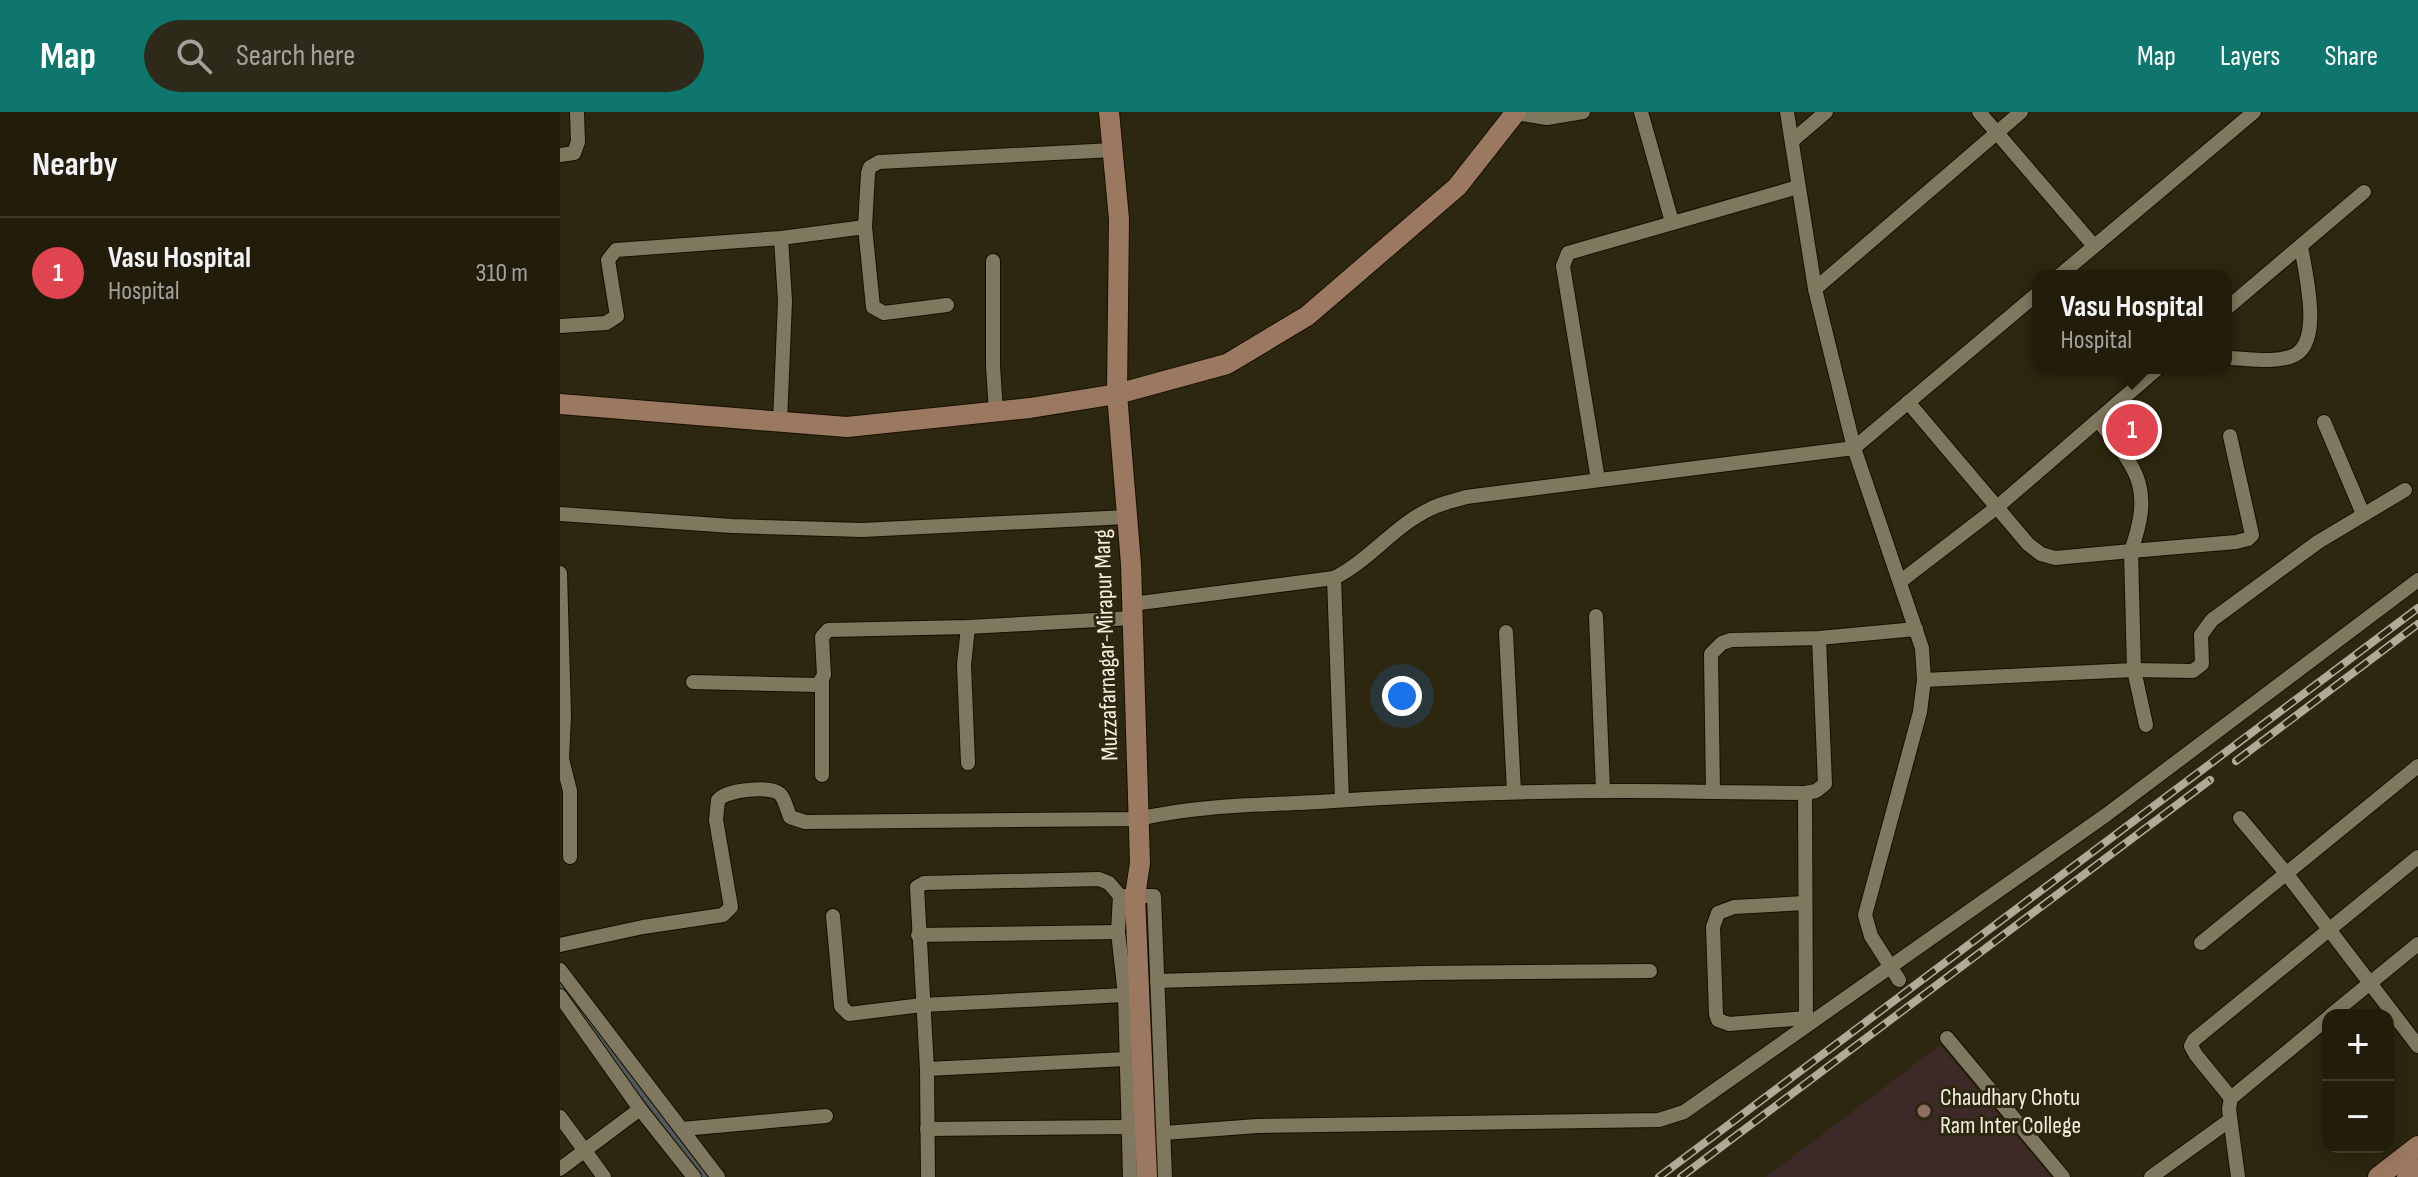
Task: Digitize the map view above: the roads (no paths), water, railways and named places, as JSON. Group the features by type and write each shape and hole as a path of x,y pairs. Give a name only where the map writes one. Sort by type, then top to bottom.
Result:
{"main road":[{"name":"Muzzafarnagar-Mirapur Marg","path":"1109,112 1119,219 1117,394 1132,611 1140,863 1128,896 1147,1177"},
{"path":"560,404 847,427 996,412 1117,394 1227,364 1307,316 1457,187 1516,112"},
{"path":"2378,1177 2418,1146"},
{"path":"2407,1177 2418,1169"}],"street":[{"path":"560,155 574,153 578,146 577,112"},
{"path":"1516,112 1547,118 1583,112"},
{"path":"1641,112 1672,222"},
{"path":"1787,112 1815,289 1854,448 1922,648 1924,680 1910,753 1865,908 1871,936 1894,974"},
{"path":"1792,141 1826,112"},
{"path":"1979,112 2094,246"},
{"path":"1815,289 2021,112"},
{"path":"2066,270 2254,112"},
{"path":"947,305 884,313 873,307 865,227 870,167 879,162 1113,150"},
{"path":"1598,480 1564,275 1565,258 1572,251 1798,187"},
{"path":"2232,304 2364,192"},
{"path":"560,326 606,323 617,316 608,260 616,250 781,238 865,227"},
{"path":"780,422 785,301 781,238"},
{"path":"2232,358 2290,358 2303,350 2311,318 2301,246"},
{"path":"993,261 996,412"},
{"path":"822,775 822,637 826,631 968,627 1132,611 1334,578 1356,566 1411,520 1430,509 1466,497 1854,448 2032,298"},
{"path":"1901,581 1996,508 2151,374"},
{"path":"1908,402 2028,544 2048,557 2248,539 2252,535 2230,436"},
{"path":"2098,420 2129,460 2141,486 2142,515 2131,551 2134,670 2146,725"},
{"path":"2324,422 2363,514"},
{"path":"1924,680 2197,669 2202,664 2201,635 2207,624 2318,542 2405,490"},
{"path":"560,514 732,526 862,530 1127,517"},
{"path":"560,573 564,716 562,766 570,791 570,857"},
{"path":"1334,578 1342,800"},
{"path":"1164,1133 1257,1126 1659,1120 1684,1112 1806,1023 1894,974 2418,580"},
{"path":"1596,616 1603,790"},
{"path":"968,627 964,665 968,763"},
{"path":"1713,792 1711,654 1714,649 1731,640 1819,638 1916,629"},
{"path":"1506,632 1514,792"},
{"path":"560,945 643,927 723,915 728,911 731,907 716,820 718,800 726,792 778,792 790,817 805,822 1138,819 1172,811 1514,792 1805,793 1822,788 1825,780 1819,638"},
{"path":"693,682 818,685 822,681"},
{"path":"2201,943 2418,766"},
{"path":"1805,793 1806,1023"},
{"path":"2240,818 2330,929 2418,1046"},
{"path":"2238,1177 2230,1120 2231,1098 2196,1055 2192,1042 2418,857"},
{"path":"928,1177 927,1069 916,889 920,884 1099,879 1128,896 1154,896 1165,1177"},
{"path":"1128,896 1118,932 1125,995 1130,1177"},
{"path":"1805,903 1734,907 1718,913 1713,927 1718,1020 1729,1024 1806,1023"},
{"path":"833,916 843,1010 853,1014 922,1005 1125,995"},
{"path":"918,935 1118,932"},
{"path":"2338,1009 2418,944"},
{"path":"560,970 718,1177"},
{"path":"1157,981 1422,973 1650,971"},
{"path":"560,996 640,1109 694,1177"},
{"path":"2231,1098 2322,1023"},
{"path":"1947,1038 2063,1177"},
{"path":"927,1069 1126,1059"},
{"path":"560,1169 640,1109"},
{"path":"682,1129 826,1116"},
{"path":"560,1117 604,1177"},
{"path":"2151,1177 2230,1120"},
{"path":"927,1129 1129,1127"},
{"path":"2205,1137 2234,1147"}],"waterway":[{"path":"560,985 705,1177"}],"railway":[{"path":"1659,1177 2418,608"},
{"path":"2236,761 2418,624"},
{"path":"1681,1177 2210,780"}],"place":[{"name":"Vasu Hospital","path":"2132,430"},
{"name":"Chaudhary Chotu Ram Inter College","path":"1924,1111"}]}
